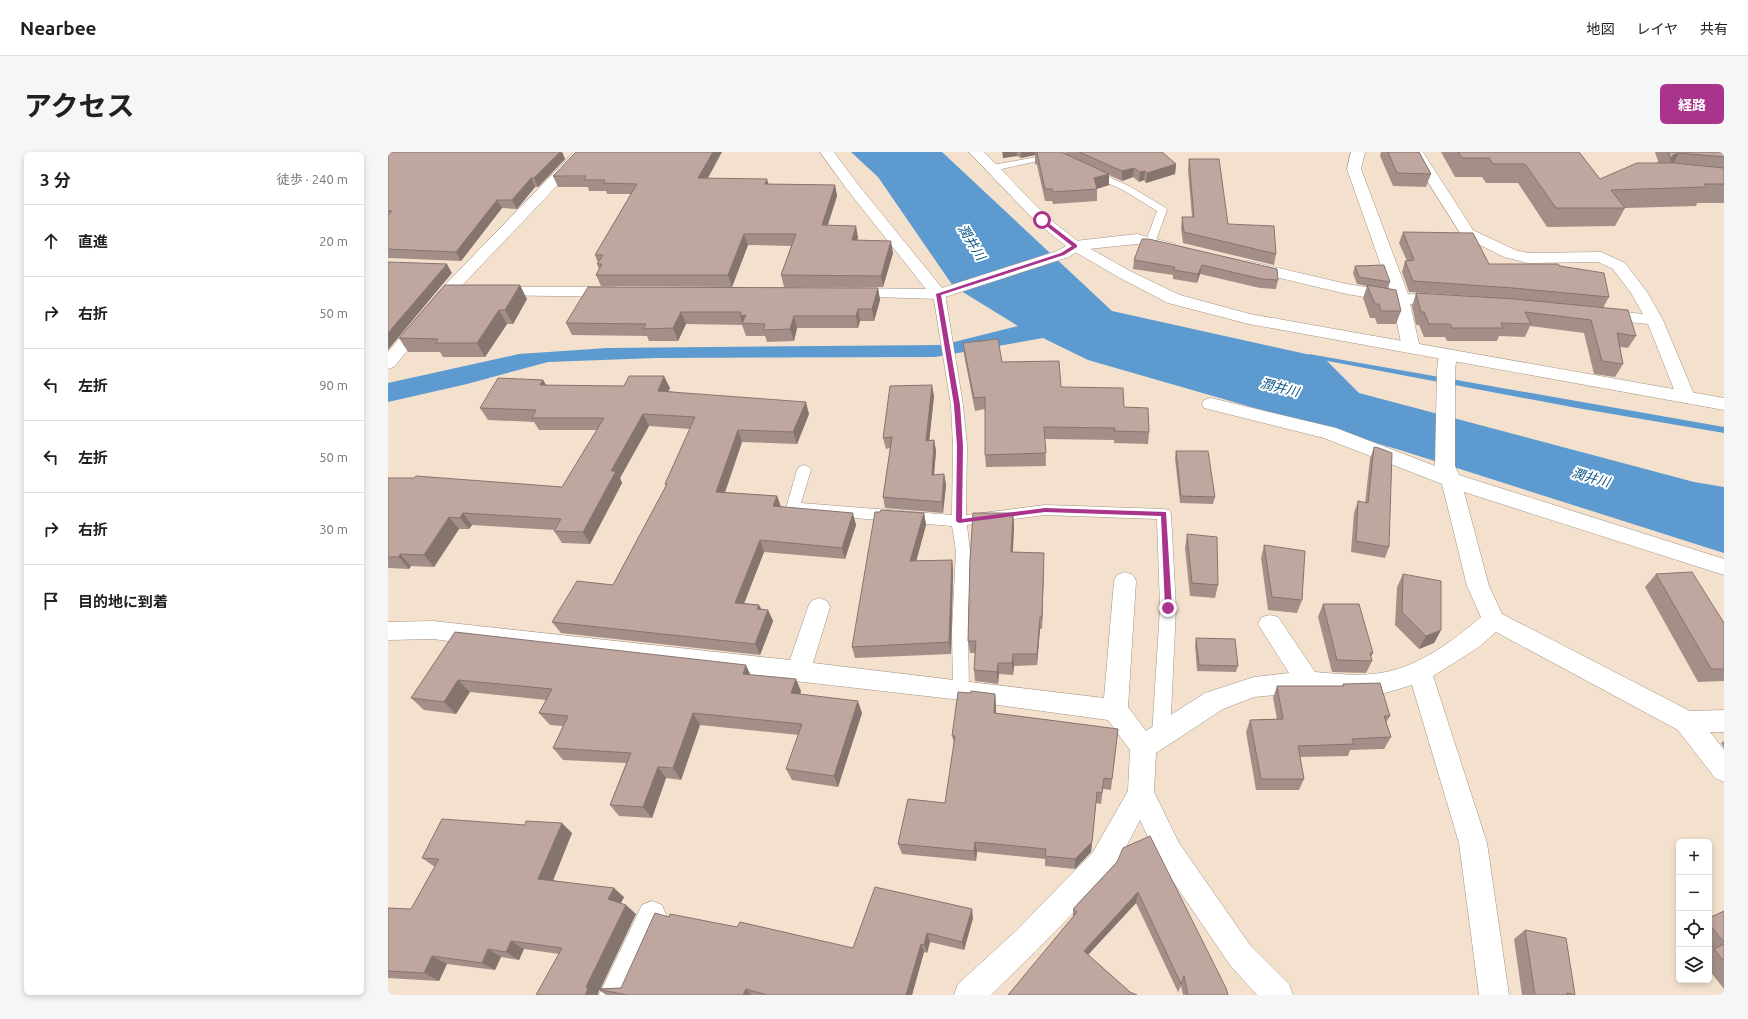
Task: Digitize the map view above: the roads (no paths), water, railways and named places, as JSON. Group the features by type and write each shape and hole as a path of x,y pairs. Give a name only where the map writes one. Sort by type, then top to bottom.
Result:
{"street":[{"path":"388,363 468,268 582,152"},
{"path":"827,152 939,294"},
{"path":"976,152 1069,250 1174,299 1249,319 1411,348 1447,362 1686,397 1724,404"},
{"path":"1358,152 1354,169 1401,298 1411,348"},
{"path":"1416,152 1467,233 1510,254 1528,258 1601,258 1619,266 1639,292 1655,320 1686,397"},
{"path":"836,293 939,294 1069,250 1137,239 1188,251"},
{"path":"1233,262 1346,290 1401,298 1462,302"},
{"path":"446,267 468,268"},
{"path":"447,292 630,292"},
{"path":"1584,312 1655,320"},
{"path":"1447,362 1448,473 1478,586 1494,620 1687,722 1724,770"},
{"path":"1211,404 1330,433 1724,567"},
{"path":"1115,710 1125,581"},
{"path":"798,671 819,607"},
{"path":"969,995 1027,940 1103,862 1141,794 1152,741 1214,702 1254,687 1308,682 1348,685 1385,683 1420,672 1471,640 1494,620"},
{"path":"1270,624 1308,682"},
{"path":"388,631 433,630 472,634 961,690 1115,710 1152,741"},
{"path":"1420,672 1473,843 1494,995"},
{"path":"1687,722 1724,721"},
{"path":"1141,794 1169,852 1240,955 1278,995"},
{"path":"614,995 652,915"}],"lane":[{"path":"992,168 1059,153 1064,160 1126,188 1162,210 1151,242"},
{"path":"939,294 957,405 960,446 959,521 963,551 960,630 961,690"},
{"path":"804,470 793,508 959,521 1045,510 1164,514 1168,608 1152,741"}],"water":[{"name":"潤井川","path":"851,152 942,152 1112,311 1324,358 1359,393 1694,482 1724,487 1724,553 1400,450 1088,360 1043,338 935,357 656,358 548,362 467,384 388,402 388,383 519,354 607,348 942,345 1018,326 953,286 878,177"}],"waterway":[{"path":"1312,356 1577,405 1724,430"}]}
